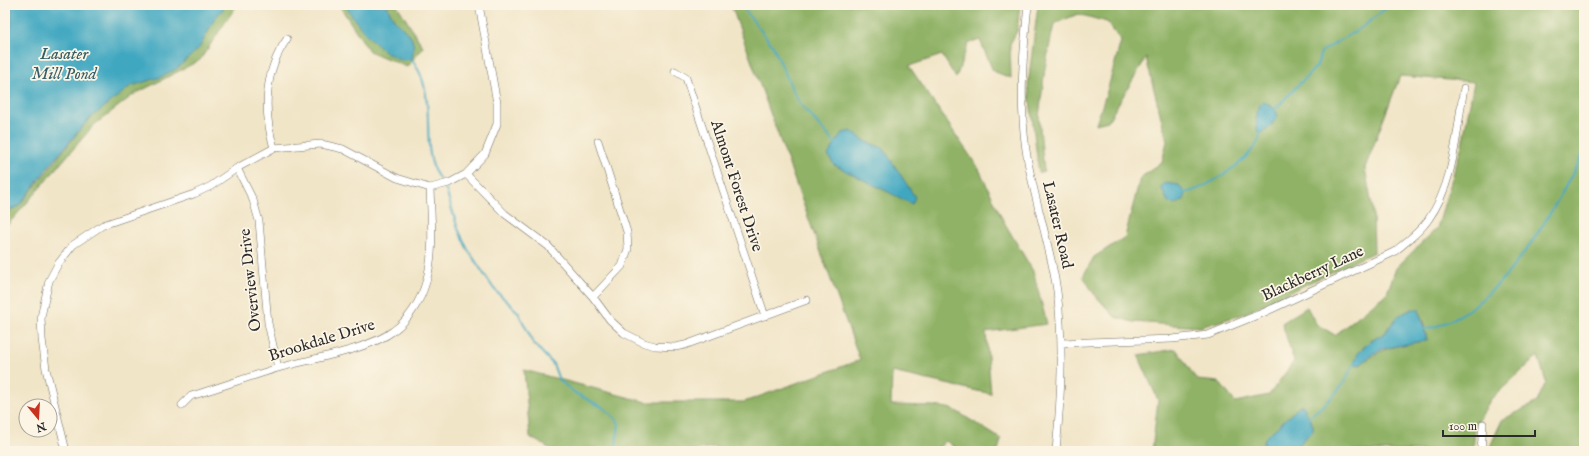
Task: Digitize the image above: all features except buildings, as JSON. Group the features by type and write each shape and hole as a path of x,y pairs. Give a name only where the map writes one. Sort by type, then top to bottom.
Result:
{"street":[{"path":"66,451 46,369 41,317 44,297 49,281 58,264 73,245 103,225 194,194 211,186 237,168 274,148 321,144 337,147 397,178 430,188 449,183 466,174 485,154 497,124 497,103 479,5"},
{"name":"Lasater Road","path":"1028,5 1022,66 1023,120 1031,178 1057,291 1061,343 1061,398 1056,451"},
{"path":"274,148 270,134 267,112 268,87 275,59 287,39"},
{"name":"Almont Forest Drive","path":"675,71 686,78 765,316"},
{"name":"Blackberry Lane","path":"1061,343 1172,339 1208,335 1265,312 1394,252 1410,240 1427,222 1446,187 1464,88"},
{"path":"593,297 622,266 628,249 627,232 598,141"},
{"name":"Overview Drive","path":"237,168 253,200 260,221 267,317 278,368"},
{"path":"466,174 505,214 548,246 593,297 610,320 624,333 639,341 655,346 675,347 685,345 807,300"},
{"name":"Brookdale Drive","path":"182,405 191,396 278,368 336,353 386,336 394,331 410,315 421,296 430,269 432,238 430,188"},
{"path":"1481,451 1484,424"}],"green space":[{"path":"5,5 12,5 12,24 8,37 5,41"},
{"path":"226,5 237,5 200,60 133,95 94,125 5,228 5,212 19,206 88,120 215,18"},
{"path":"339,5 345,5 405,60 411,59 413,51 412,40 394,19 387,5 397,5 423,47 407,67 369,51"},
{"path":"731,5 1020,5 1017,31 1010,44 1011,78 993,71 980,40 968,44 956,78 942,55 909,66 979,169 1004,222 1033,271 1047,324 986,332 991,394 892,372 891,405 933,406 953,409 1001,439 998,451 960,451 946,441 935,451 747,451 713,447 691,451 554,451 530,437 524,370 646,402 744,402 860,360"},
{"path":"1038,5 1584,5 1584,451 1488,451 1502,420 1537,402 1546,382 1538,356 1490,400 1475,428 1473,451 1293,451 1298,445 1283,422 1265,438 1262,451 1152,451 1158,400 1138,355 1176,349 1197,380 1219,382 1235,402 1269,395 1294,361 1282,323 1307,307 1316,324 1335,335 1387,293 1396,268 1437,228 1462,145 1474,82 1400,76 1365,168 1373,211 1374,252 1241,315 1200,327 1133,322 1115,317 1094,294 1083,276 1094,257 1125,237 1140,178 1162,162 1167,141 1146,58 1108,121 1096,124 1121,41 1107,22 1078,14 1054,24 1045,68 1039,117 1044,171 1039,173 1028,85","holes":["1423,320 1427,340 1398,345 1382,351 1367,359 1360,365 1369,342 1385,333 1389,326"]}],"water":[{"name":"Lasater Mill Pond","path":"11,5 227,5 215,18 200,47 190,57 176,69 161,77 131,86 88,120 46,170 19,206 5,212 5,41 8,37 10,28"},
{"path":"345,5 387,5 393,18 412,40 412,59 401,60 383,50 355,21"},
{"path":"1263,101 1275,109 1278,115 1275,121 1265,131 1259,134 1257,131 1256,117"},
{"path":"851,131 867,142 883,148 915,197 912,204 834,165 828,155 842,133"},
{"path":"1165,183 1179,185 1185,193 1184,200 1175,205 1168,202 1161,187"},
{"path":"1412,309 1419,309 1427,340 1383,349 1373,354 1360,365 1354,364 1358,353 1369,342 1385,333 1398,316"},
{"path":"1302,404 1313,425 1313,430 1293,451 1262,451 1265,438"}],"waterway":[{"path":"741,5 773,46 801,105 836,144"},
{"path":"1274,110 1317,66 1321,52 1364,26 1390,5"},
{"path":"410,57 419,72 425,88 430,152 433,167 440,180"},
{"path":"1183,193 1193,191 1204,186 1230,170 1251,151 1258,142 1260,133"},
{"path":"1422,330 1449,321 1474,305 1498,284 1519,259 1538,232 1556,204 1584,152"},
{"path":"445,187 458,229 468,250 494,289 518,312 534,344 553,364 559,380 575,393 604,408 617,420 619,424 615,451"},
{"path":"1307,418 1323,406 1337,392 1355,362"}]}
